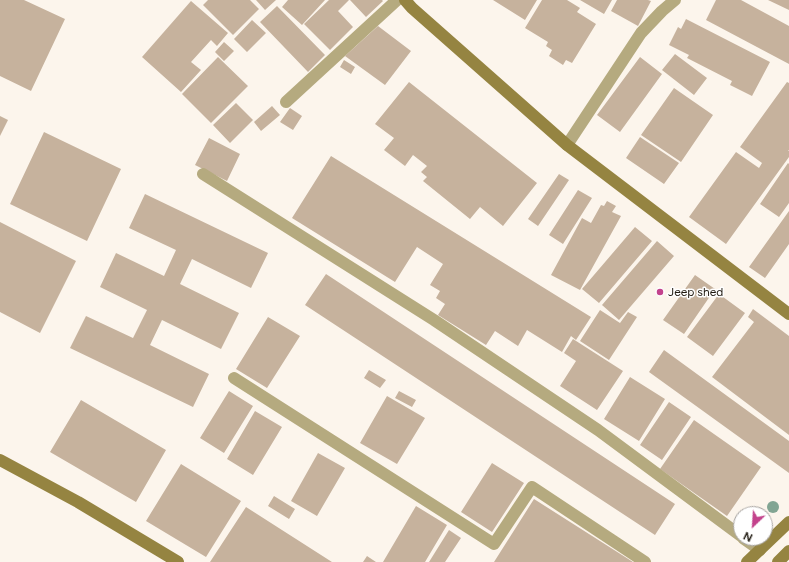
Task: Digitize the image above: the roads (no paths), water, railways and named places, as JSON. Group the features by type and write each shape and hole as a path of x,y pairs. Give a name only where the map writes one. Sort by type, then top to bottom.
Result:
{"street":[{"path":"286,102 397,0"},
{"path":"567,145 641,33 662,10 675,0"},
{"path":"412,3 567,145 789,314"},
{"path":"204,174 434,320 592,426 733,530"},
{"path":"234,378 494,544 532,487 645,562"},
{"path":"0,460 78,502 178,562"},
{"path":"747,562 789,522"},
{"path":"754,546 760,550"},
{"path":"778,562 789,551"}],"place":[{"name":"Jeep shed","path":"660,292"}]}
